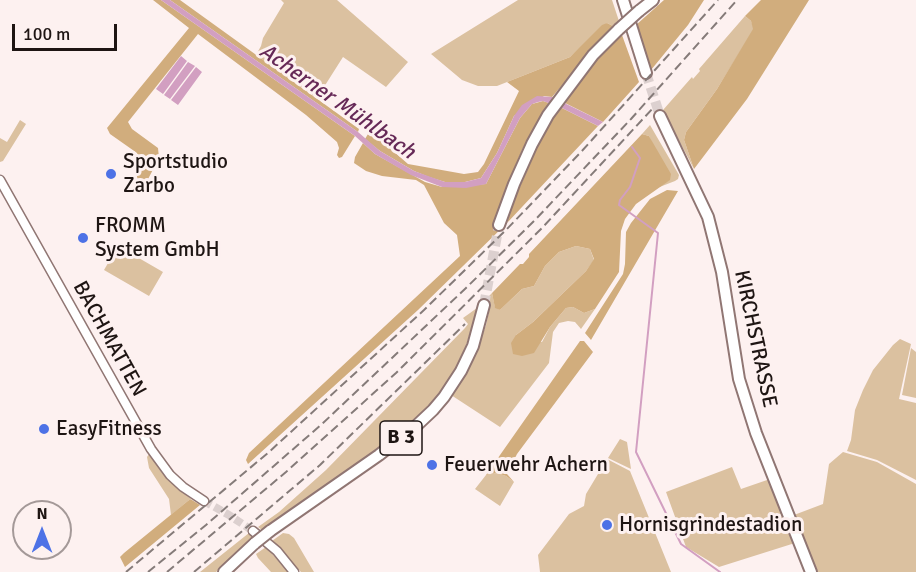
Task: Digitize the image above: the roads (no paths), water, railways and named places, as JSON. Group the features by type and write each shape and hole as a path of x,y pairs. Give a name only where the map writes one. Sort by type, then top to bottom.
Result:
{"main road":[{"path":"623,0 646,73"},
{"path":"499,225 532,144 563,92 593,55 652,0"},
{"name":"KIRCHSTRASSE","path":"660,116 708,217 722,272 739,379 756,433 811,572"},
{"name":"B 3","path":"224,572 270,531 379,455 433,410 444,397 473,346 484,305"}],"street":[{"name":"BACHMATTEN","path":"0,180 151,449 170,475 204,501"},
{"path":"252,531 277,551 294,572"}],"waterway":[{"name":"Acherner Mühlbach","path":"632,147 640,158 630,187 619,205 658,233 636,452 681,544 720,572"}],"tunnel":[{"path":"646,73 660,116"},
{"path":"484,305 499,225"},
{"path":"204,501 253,531"}],"railway":[{"path":"126,572 269,452 424,310 581,152 718,0"},
{"path":"148,572 322,424 466,288 534,221 631,119 737,0"},
{"path":"167,572 286,472 396,373 542,228 654,107"},
{"path":"194,572 320,465 465,324"}],"place":[{"name":"Sportstudio Zarbo","path":"111,174"},
{"name":"FROMM System GmbH","path":"83,238"},
{"name":"EasyFitness","path":"44,429"},
{"name":"Feuerwehr Achern","path":"432,465"},
{"name":"Hornisgrindestadion","path":"607,525"}]}
